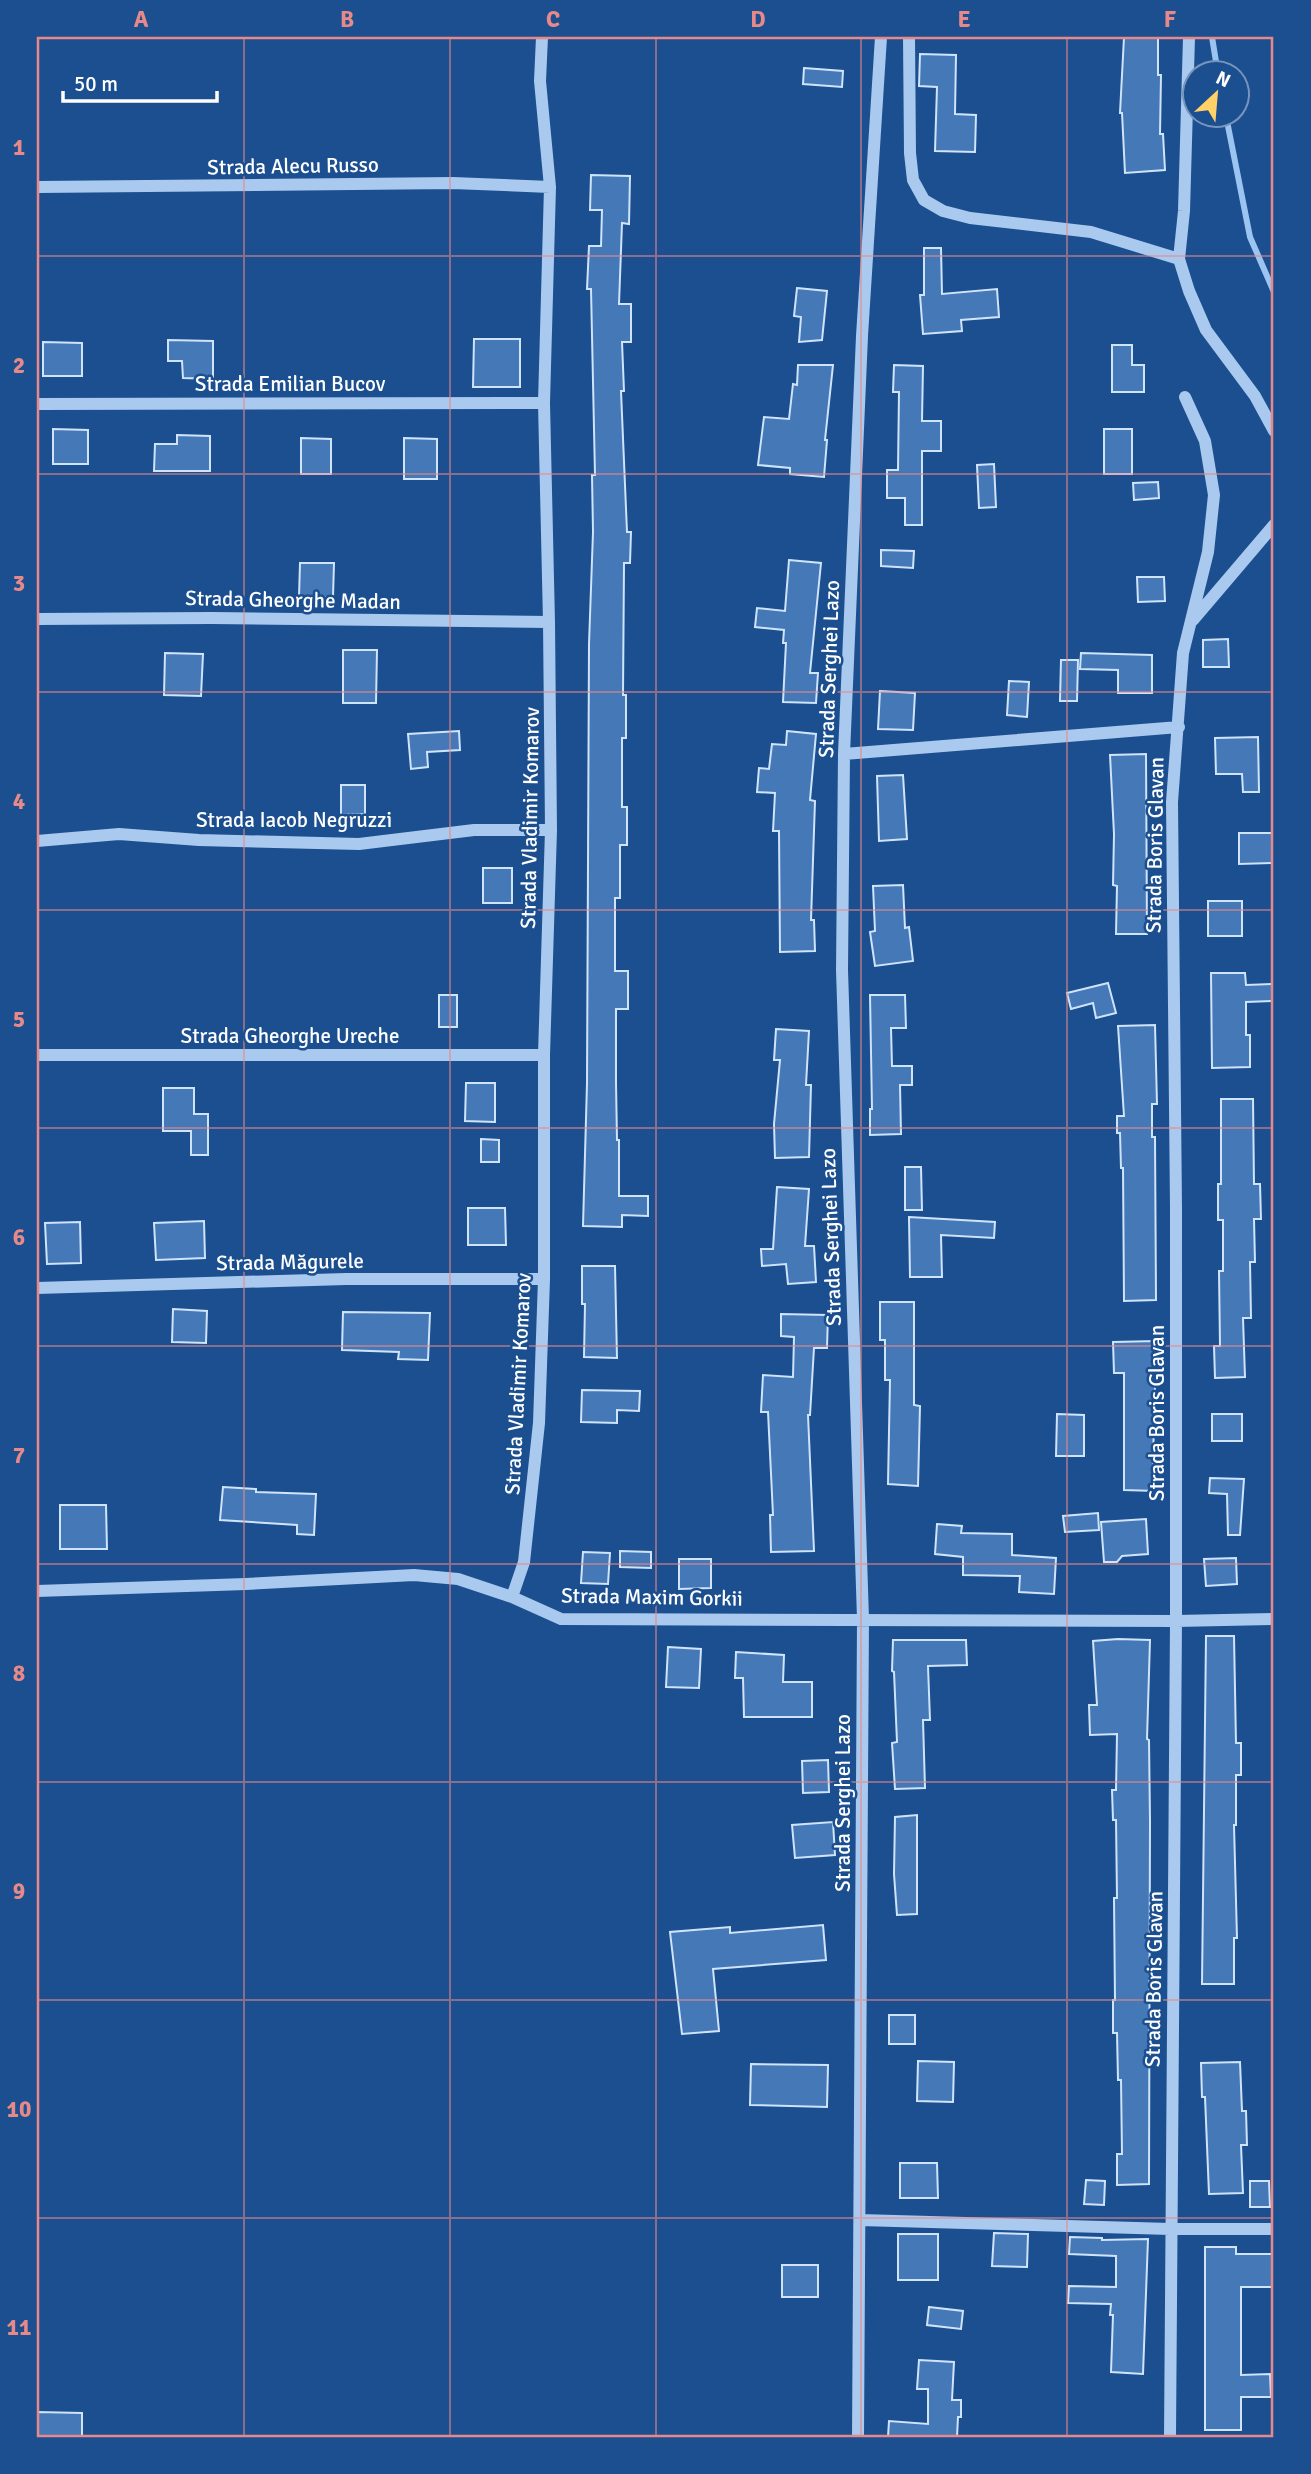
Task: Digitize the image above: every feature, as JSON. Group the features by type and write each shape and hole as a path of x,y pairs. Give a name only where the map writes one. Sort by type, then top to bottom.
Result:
{"street":[{"name":"Strada Vladimir Komarov","path":"512,1597 524,1562 539,1423 544,1279 544,1055 551,830 550,622 544,403 550,187 540,81 542,37"},
{"name":"Strada Serghei Lazo","path":"858,2437 863,1619 842,970 844,754 861,350 881,37"},
{"path":"909,37 910,153 913,180 924,200 943,211 970,218 1091,232 1179,258"},
{"path":"1189,37 1184,211 1179,258 1189,291 1206,330 1255,396 1274,431"},
{"name":"Strada Alecu Russo","path":"37,187 453,183 550,187"},
{"name":"Strada Boris Glavan","path":"1170,2437 1176,1621 1172,802 1183,653 1208,552 1214,495 1205,441 1185,397"},
{"name":"Strada Emilian Bucov","path":"37,404 544,403"},
{"path":"1191,623 1274,524"},
{"name":"Strada Gheorghe Madan","path":"37,619 550,622"},
{"path":"844,754 1179,727"},
{"name":"Strada Iacob Negruzzi","path":"37,841 119,834 359,844 474,830 551,830"},
{"name":"Strada Gheorghe Ureche","path":"37,1055 544,1055"},
{"name":"Strada Măgurele","path":"37,1288 346,1279 544,1279"},
{"name":"Strada Maxim Gorkii","path":"37,1591 414,1575 458,1579 512,1597 562,1619 1274,1619"},
{"path":"860,2220 1170,2229 1274,2229"}],"building":[{"path":"1124,37 1158,37 1158,75 1161,75 1160,134 1163,134 1165,170 1125,173 1120,113"},
{"path":"920,54 956,55 955,114 976,115 975,152 935,151 937,87 919,86"},
{"path":"804,68 843,71 842,87 803,84"},
{"path":"591,175 630,176 629,224 622,223 619,304 631,304 631,342 622,342 624,391 621,391 627,532 631,532 630,563 624,563 623,695 626,695 626,738 622,738 622,807 627,807 627,845 620,845 620,898 615,898 615,971 628,971 628,1009 616,1009 616,1083 619,1196 648,1196 648,1216 622,1215 622,1227 583,1226 587,1083 589,644 592,475 595,475 591,289 587,289 589,246 601,246 602,210 590,210"},
{"path":"924,248 941,248 942,294 997,289 999,317 961,320 962,331 923,334 920,295 924,295"},
{"path":"797,288 827,291 822,340 799,342 801,317 794,316"},
{"path":"474,339 520,339 520,387 473,387"},
{"path":"168,340 213,341 213,379 183,378 182,361 168,361"},
{"path":"43,342 82,343 82,376 43,376"},
{"path":"1112,345 1132,345 1132,365 1144,365 1144,392 1112,392"},
{"path":"798,365 833,365 824,477 790,474 790,468 758,465 764,417 789,419 793,384 797,385"},
{"path":"894,365 923,366 922,421 941,421 941,451 922,451 922,525 905,525 905,498 887,498 887,470 898,470 899,392 893,392"},
{"path":"53,429 88,430 88,464 53,464"},
{"path":"1104,429 1132,429 1132,474 1104,474"},
{"path":"177,435 210,436 210,471 154,471 155,444 177,444"},
{"path":"301,438 331,439 331,474 301,474"},
{"path":"404,438 437,439 437,479 404,479"},
{"path":"994,464 996,507 979,508 977,465"},
{"path":"1158,482 1159,498 1134,500 1133,483"},
{"path":"881,550 914,551 913,568 881,566"},
{"path":"789,560 821,563 810,673 818,673 816,703 783,702 786,643 783,643 784,630 755,627 757,608 785,611"},
{"path":"300,563 334,563 333,597 299,597"},
{"path":"1137,577 1164,577 1165,601 1138,602"},
{"path":"1228,639 1229,667 1203,667 1203,640"},
{"path":"343,650 377,650 376,703 343,703"},
{"path":"165,653 203,654 201,696 164,695"},
{"path":"1081,653 1152,655 1152,693 1118,693 1118,670 1080,669"},
{"path":"1061,660 1078,660 1077,701 1060,701"},
{"path":"1009,681 1029,682 1027,717 1007,715"},
{"path":"880,691 915,693 913,730 878,729"},
{"path":"459,731 460,750 427,752 428,767 411,769 408,734"},
{"path":"787,731 816,734 810,800 815,801 811,920 814,920 815,951 780,952 779,831 773,831 775,793 757,792 759,768 769,769 772,744 786,745"},
{"path":"1258,737 1259,792 1243,792 1242,774 1216,774 1215,738"},
{"path":"1146,754 1147,934 1116,934 1117,886 1113,885 1114,834 1110,755"},
{"path":"903,775 907,839 879,841 877,776"},
{"path":"341,785 365,785 365,814 341,815"},
{"path":"1239,833 1273,833 1273,863 1239,864"},
{"path":"483,868 512,868 512,903 483,903"},
{"path":"903,885 905,928 909,927 913,961 875,966 870,932 875,931 873,886"},
{"path":"1208,901 1242,901 1242,936 1208,936"},
{"path":"1211,973 1245,973 1246,985 1274,984 1274,1001 1246,1002 1250,1067 1212,1068"},
{"path":"1108,983 1116,1013 1096,1018 1093,1003 1071,1009 1067,993"},
{"path":"439,995 457,995 457,1027 439,1027"},
{"path":"870,995 905,995 906,1028 891,1028 892,1066 912,1066 912,1085 900,1085 901,1134 870,1135"},
{"path":"1155,1025 1157,1104 1152,1104 1152,1137 1155,1137 1156,1300 1124,1301 1123,1168 1117,1116 1124,1116 1118,1026"},
{"path":"776,1029 809,1031 806,1085 811,1085 809,1157 775,1158 774,1124 780,1060 774,1060"},
{"path":"466,1083 495,1083 495,1122 465,1121"},
{"path":"163,1088 194,1088 194,1114 208,1114 208,1155 191,1155 191,1131 163,1131"},
{"path":"1221,1099 1253,1099 1254,1184 1260,1184 1261,1219 1254,1219 1255,1262 1250,1262 1251,1318 1243,1318 1245,1377 1215,1378 1214,1346 1220,1346 1219,1271 1223,1271 1223,1220 1218,1220 1218,1184 1221,1184"},
{"path":"481,1139 499,1140 499,1162 481,1162"},
{"path":"905,1167 921,1167 922,1210 905,1210"},
{"path":"777,1187 809,1189 805,1246 814,1246 816,1282 788,1284 786,1264 762,1266 761,1249 773,1249"},
{"path":"468,1208 505,1208 506,1245 468,1245"},
{"path":"909,1217 995,1222 994,1238 941,1235 942,1277 910,1277"},
{"path":"204,1221 205,1258 156,1260 154,1223"},
{"path":"80,1222 81,1263 47,1264 45,1223"},
{"path":"582,1266 615,1266 617,1358 584,1357 585,1304 582,1304"},
{"path":"880,1302 914,1302 914,1405 920,1406 918,1486 888,1484 890,1380 885,1380 885,1340 880,1340"},
{"path":"173,1309 207,1311 206,1343 172,1342"},
{"path":"343,1312 430,1313 428,1360 398,1359 399,1352 342,1350"},
{"path":"781,1314 828,1315 827,1348 814,1348 808,1415 814,1551 771,1552 770,1515 773,1515 768,1412 761,1412 763,1375 793,1377 794,1337 781,1336"},
{"path":"1156,1341 1153,1463 1156,1464 1155,1491 1124,1490 1124,1373 1114,1373 1113,1342"},
{"path":"582,1390 640,1391 639,1411 617,1410 617,1423 581,1422"},
{"path":"1057,1414 1084,1415 1084,1456 1056,1456"},
{"path":"1212,1414 1242,1414 1242,1441 1212,1441"},
{"path":"1210,1478 1244,1479 1240,1535 1228,1535 1227,1494 1209,1493"},
{"path":"223,1487 256,1489 256,1492 316,1494 314,1535 297,1534 297,1525 220,1520"},
{"path":"60,1505 106,1505 107,1549 60,1549"},
{"path":"1098,1513 1099,1530 1065,1532 1063,1516"},
{"path":"1146,1519 1148,1554 1122,1556 1117,1562 1104,1562 1101,1522"},
{"path":"937,1524 962,1526 961,1533 1012,1534 1012,1555 1056,1558 1054,1594 1019,1592 1020,1576 963,1575 963,1557 935,1554"},
{"path":"620,1551 651,1552 651,1568 620,1567"},
{"path":"583,1552 610,1553 608,1584 581,1583"},
{"path":"1236,1558 1237,1584 1206,1586 1204,1559"},
{"path":"679,1559 711,1559 711,1588 679,1589"},
{"path":"1206,1636 1234,1636 1236,1743 1241,1743 1241,1775 1236,1775 1234,1825 1237,1938 1234,1938 1234,1984 1202,1984"},
{"path":"893,1640 966,1640 967,1665 928,1666 930,1720 923,1720 925,1788 895,1789 892,1743 897,1742 892,1671"},
{"path":"1150,1640 1147,1739 1150,1820 1149,2184 1117,2185 1117,2154 1122,2154 1121,2080 1118,2080 1117,2033 1113,2033 1114,1898 1117,1898 1116,1820 1113,1820 1112,1790 1116,1790 1117,1734 1090,1735 1089,1705 1097,1705 1093,1641"},
{"path":"668,1647 701,1649 699,1688 666,1687"},
{"path":"736,1652 784,1655 783,1682 812,1682 812,1717 744,1717 743,1678 735,1678"},
{"path":"828,1760 829,1792 803,1793 802,1761"},
{"path":"917,1815 917,1914 897,1915 894,1874 895,1817"},
{"path":"833,1822 835,1855 795,1858 792,1825"},
{"path":"823,1925 826,1960 713,1969 719,2031 682,2034 670,1932 730,1927 730,1933"},
{"path":"889,2015 915,2015 915,2044 889,2044"},
{"path":"918,2061 954,2062 953,2102 917,2101"},
{"path":"1240,2062 1242,2111 1246,2111 1247,2145 1241,2145 1243,2193 1209,2194 1201,2063"},
{"path":"751,2064 828,2065 827,2107 750,2105"},
{"path":"900,2163 937,2163 938,2198 900,2198"},
{"path":"1086,2180 1105,2181 1104,2205 1084,2204"},
{"path":"1250,2181 1269,2181 1270,2207 1250,2207"},
{"path":"994,2233 1028,2234 1027,2267 992,2266"},
{"path":"898,2234 938,2234 938,2280 898,2280"},
{"path":"1070,2237 1102,2240 1148,2239 1143,2374 1111,2372 1111,2304 1068,2303 1069,2286 1116,2287 1116,2256 1069,2254"},
{"path":"1205,2247 1236,2247 1236,2254 1273,2254 1273,2287 1241,2287 1241,2375 1270,2374 1271,2397 1241,2397 1241,2430 1205,2430"},
{"path":"782,2265 818,2265 818,2297 782,2297"},
{"path":"929,2307 963,2311 961,2329 927,2325"},
{"path":"919,2360 954,2362 952,2400 961,2400 957,2437 888,2437 889,2421 928,2424 928,2389 917,2389"},
{"path":"37,2412 82,2413 82,2437 37,2437"}],"waterway":[{"path":"1212,37 1216,60"},
{"path":"1229,130 1250,237 1274,292"}]}
